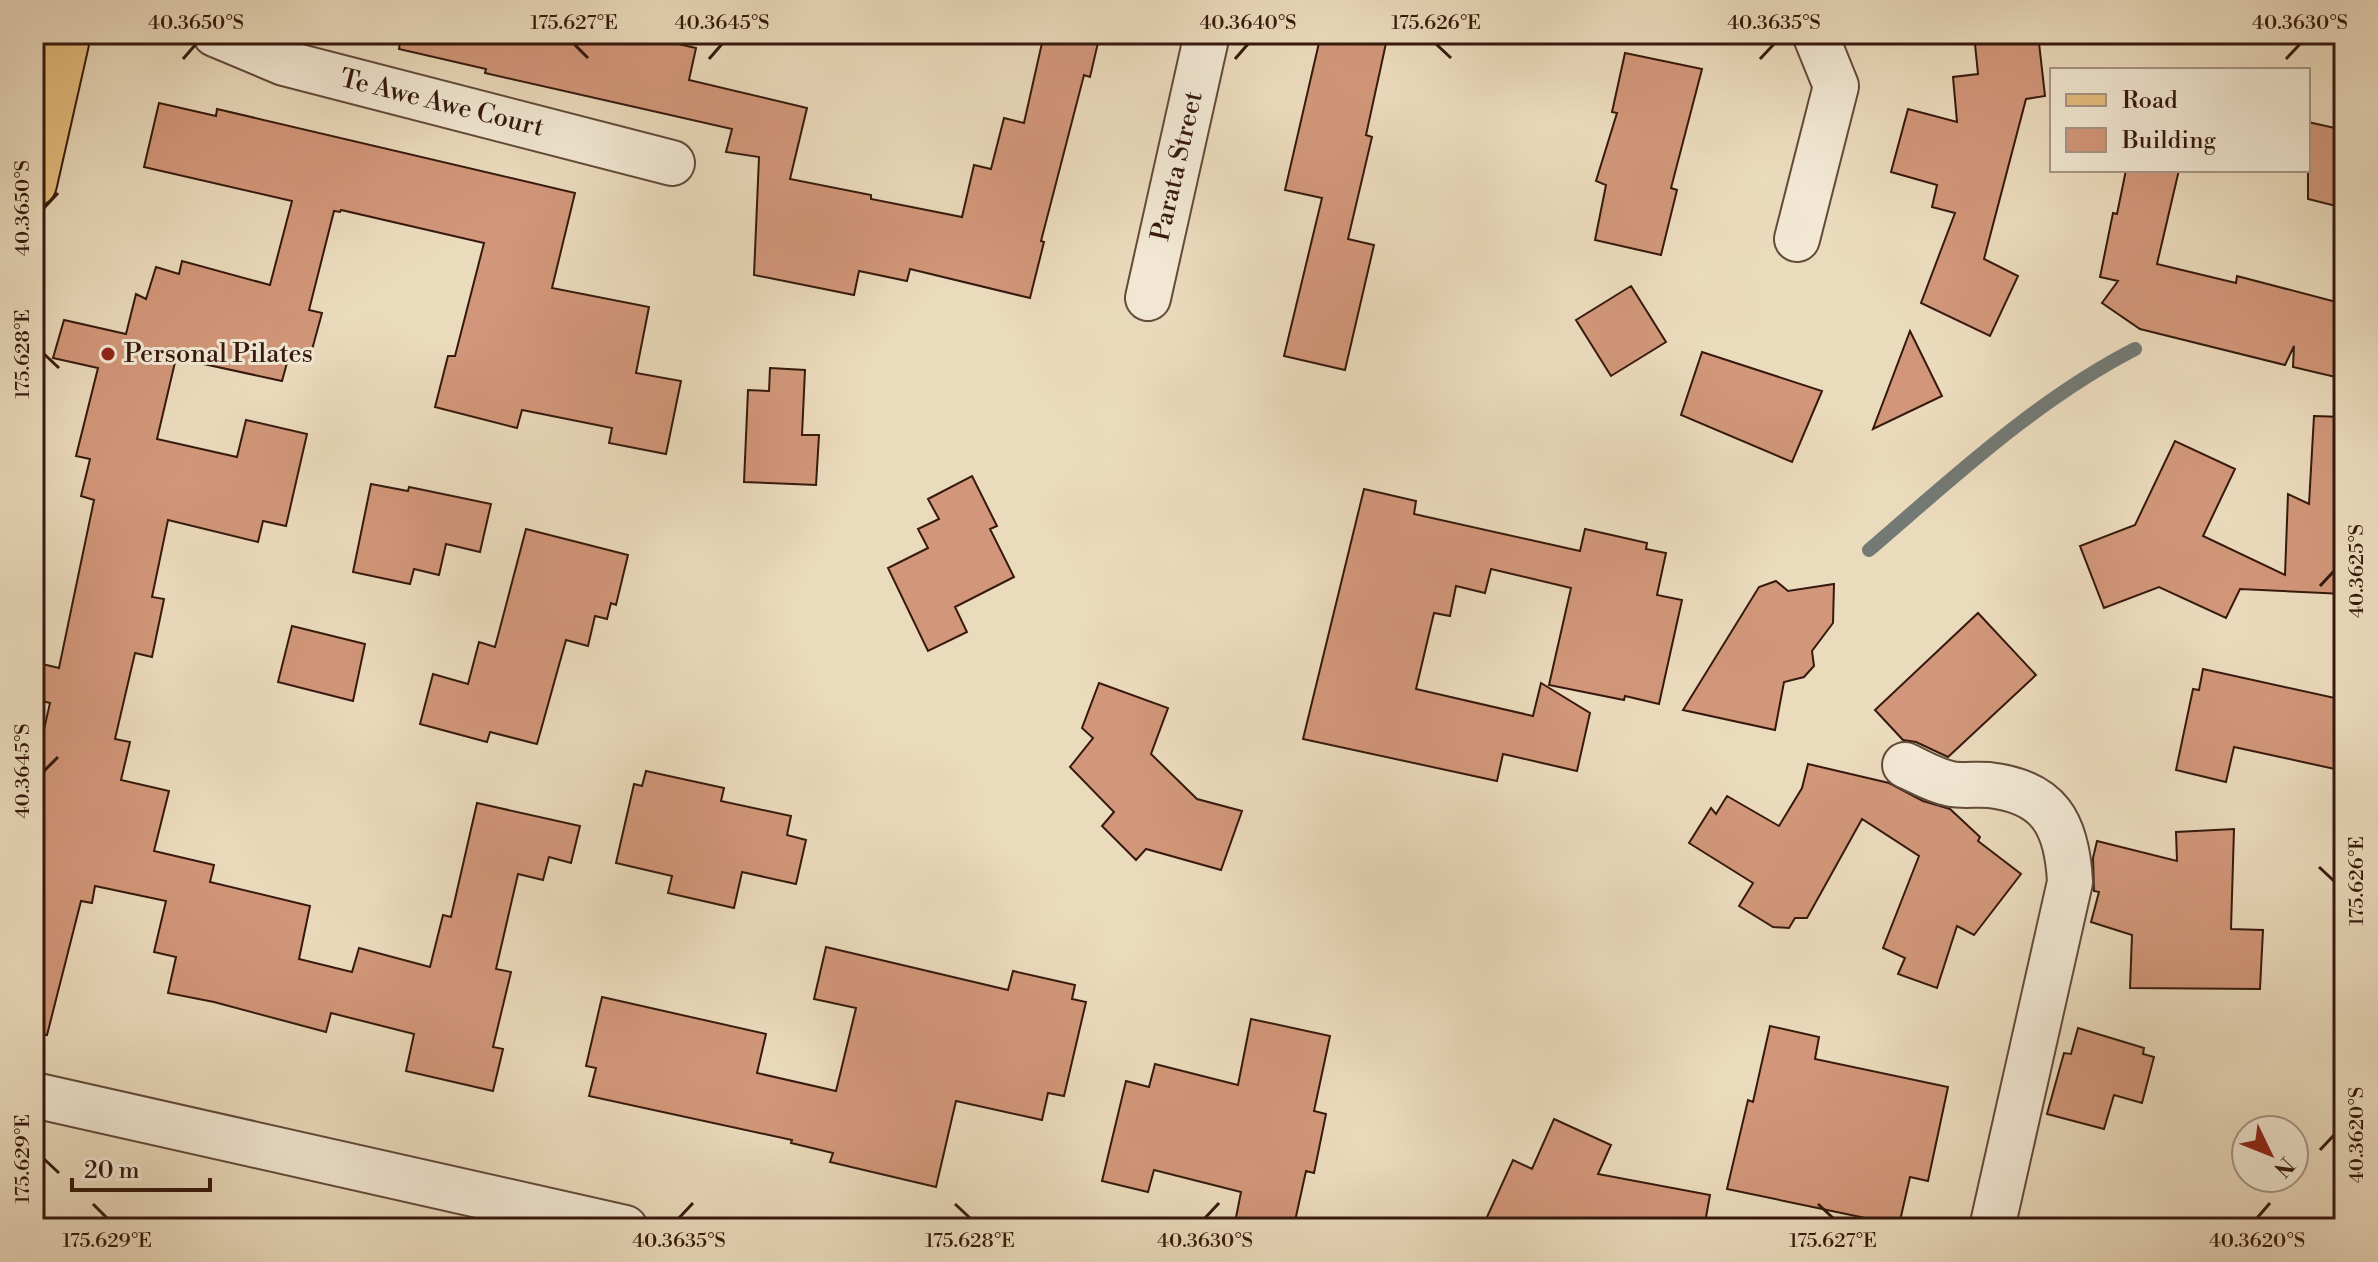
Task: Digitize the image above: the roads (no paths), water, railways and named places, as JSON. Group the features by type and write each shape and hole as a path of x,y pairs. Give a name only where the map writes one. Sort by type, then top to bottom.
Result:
{"main road":[{"path":"34,184 68,34"}],"street":[{"name":"Te Awe Awe Court","path":"215,34 284,63 672,163"},
{"name":"Parata Street","path":"1148,298 1207,34"},
{"path":"1797,239 1836,86 1815,34"},
{"path":"1905,765 1952,784 2020,790 2037,799 2055,820 2069,851 2070,882 1992,1228"},
{"path":"34,1095 625,1228"}],"waterway":[{"path":"1869,550 2029,416 2135,349"}],"place":[{"name":"Personal Pilates","path":"108,354"}]}
